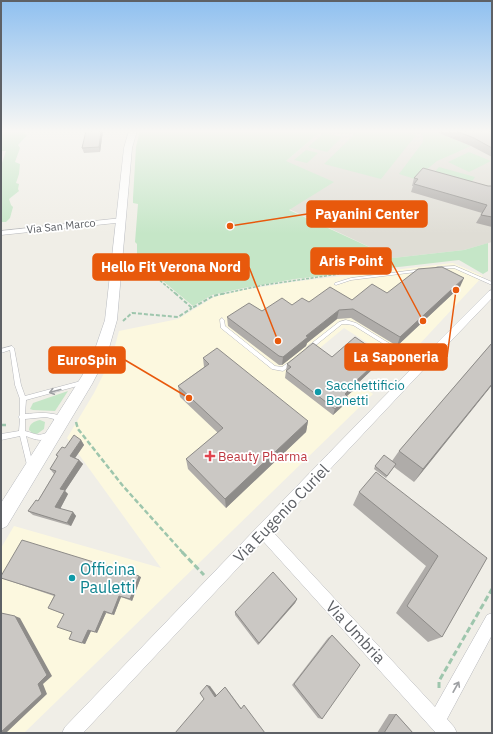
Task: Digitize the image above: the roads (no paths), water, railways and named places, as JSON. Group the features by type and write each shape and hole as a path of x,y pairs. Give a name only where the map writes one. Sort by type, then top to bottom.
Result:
{"main road":[{"path":"1,520 87,380 100,355 111,320 118,266 127,165"}],"street":[{"name":"Via San Marco","path":"1,233 122,220"},
{"name":"Via Eugenio Curiel","path":"71,733 421,365 492,293"},
{"name":"Via Umbria","path":"263,531 448,733"},
{"path":"437,721 492,620"}],"lane":[{"path":"434,268 455,266 492,284"},
{"path":"336,284 351,279 427,269"},
{"path":"222,320 223,327 274,368 283,369 295,360"},
{"path":"306,351 341,323 346,322 354,324 421,365"},
{"path":"1,351 12,348 18,385 22,399 22,432 31,470"},
{"path":"22,399 77,385 87,380"},
{"path":"1,437 22,432 32,437 44,437 57,429 56,417 46,415 21,417"}],"place":[{"name":"Payanini Center","path":"230,226"},
{"name":"La Saponeria","path":"456,290"},
{"name":"Aris Point","path":"423,321"},
{"name":"Hello Fit Verona Nord","path":"278,341"},
{"name":"Sacchettificio Bonetti","path":"318,392"},
{"name":"EuroSpin","path":"189,398"},
{"name":"Beauty Pharma","path":"210,456"},
{"name":"Officina Pauletti","path":"72,578"}]}
